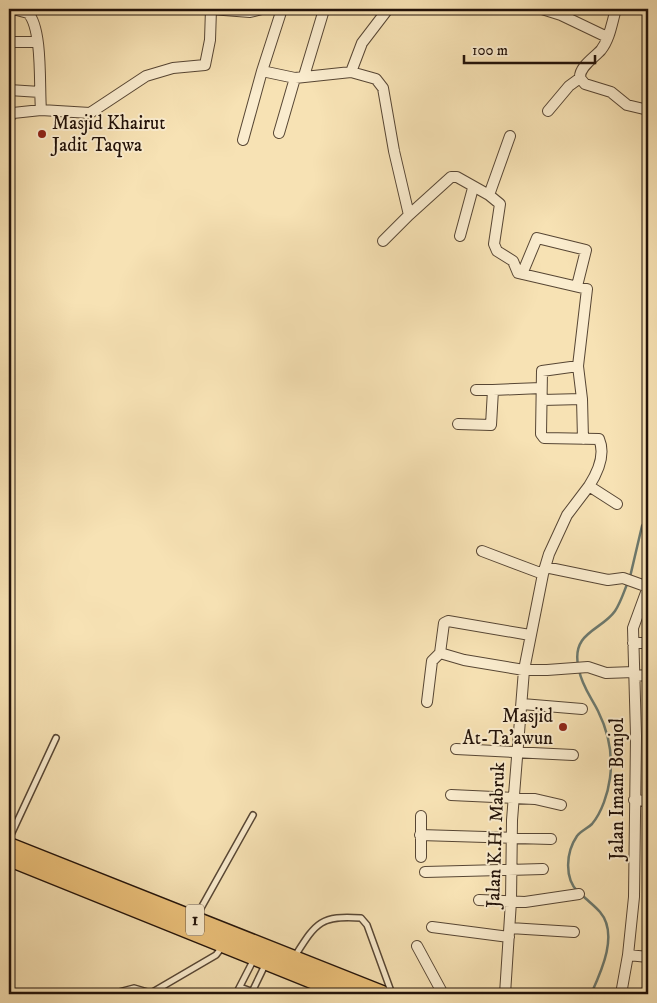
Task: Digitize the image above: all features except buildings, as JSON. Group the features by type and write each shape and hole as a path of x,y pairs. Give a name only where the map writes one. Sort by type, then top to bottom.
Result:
{"highway":[{"name":"1","path":"9,846 382,994"},
{"name":"1","path":"9,858 346,994"}],"street":[{"path":"13,9 31,16 37,42 40,110"},
{"path":"9,118 13,113 40,110 90,113 146,76 174,68 205,65 210,40 211,9 250,12 262,9"},
{"path":"243,140 281,9"},
{"path":"351,72 362,43 388,9"},
{"path":"542,9 562,15 607,37"},
{"path":"548,111 569,86 580,78 582,70 602,50 616,9"},
{"path":"278,134 322,14"},
{"path":"9,42 37,42"},
{"path":"262,71 300,77 351,72 376,80 382,88 409,215"},
{"path":"580,78 585,84 611,92 627,105 648,110"},
{"path":"9,90 40,92"},
{"path":"489,195 510,136"},
{"path":"383,241 448,177 457,177 473,188 489,195 500,204 494,244 497,251 513,260 516,270 522,274 587,289 588,294 578,366 582,399 583,438 542,437 541,388 543,370 578,366"},
{"path":"460,236 473,188"},
{"path":"522,274 536,238 586,250 577,286"},
{"path":"476,390 541,388"},
{"path":"458,424 491,425 493,390"},
{"path":"542,400 582,399"},
{"name":"Jalan K.H. Mabruk","path":"505,994 510,933 514,799 524,670 544,570 556,535 567,515 590,486 598,469 602,445 599,439 583,438"},
{"path":"590,486 617,504"},
{"path":"482,550 544,570 608,580 627,579 648,587"},
{"name":"Jalan Imam Bonjol","path":"621,994 634,904 636,736 633,643 635,622 648,587"},
{"path":"427,702 432,661 440,653 442,628 448,621 530,635"},
{"path":"633,643 648,643"},
{"path":"440,653 464,660 524,670 588,666 606,672 648,675"},
{"path":"522,704 582,709"},
{"path":"456,749 518,754 574,755"},
{"path":"451,795 535,799 561,805"},
{"path":"634,800 648,801"},
{"path":"421,816 421,857"},
{"path":"420,835 551,839"},
{"path":"424,872 543,869"},
{"path":"479,900 525,902 579,894"},
{"path":"432,927 510,933 574,932"},
{"path":"417,946 442,994"},
{"path":"628,955 648,957"}],"lane":[{"path":"9,839 56,738"},
{"path":"195,919 253,815"},
{"path":"293,959 315,928 329,918 361,918 367,925 392,994"},
{"path":"111,994 134,988 146,994 157,991 216,956 223,945"},
{"path":"236,994 260,960"},
{"path":"252,993 260,960"},
{"path":"240,987 259,994"}],"waterway":[{"path":"630,577 642,526 648,516"},
{"path":"578,665 577,654 579,645 589,633 615,611 628,582"},
{"path":"578,892 570,880 568,865 573,842 580,833 592,824 602,808 611,769 609,743 605,727 584,686 579,670"},
{"path":"582,895 600,912 608,931 606,953 591,994"}],"place":[{"name":"Masjid Khairut Jadit Taqwa","path":"42,134"},
{"name":"Masjid At-Ta'awun","path":"563,727"}]}
